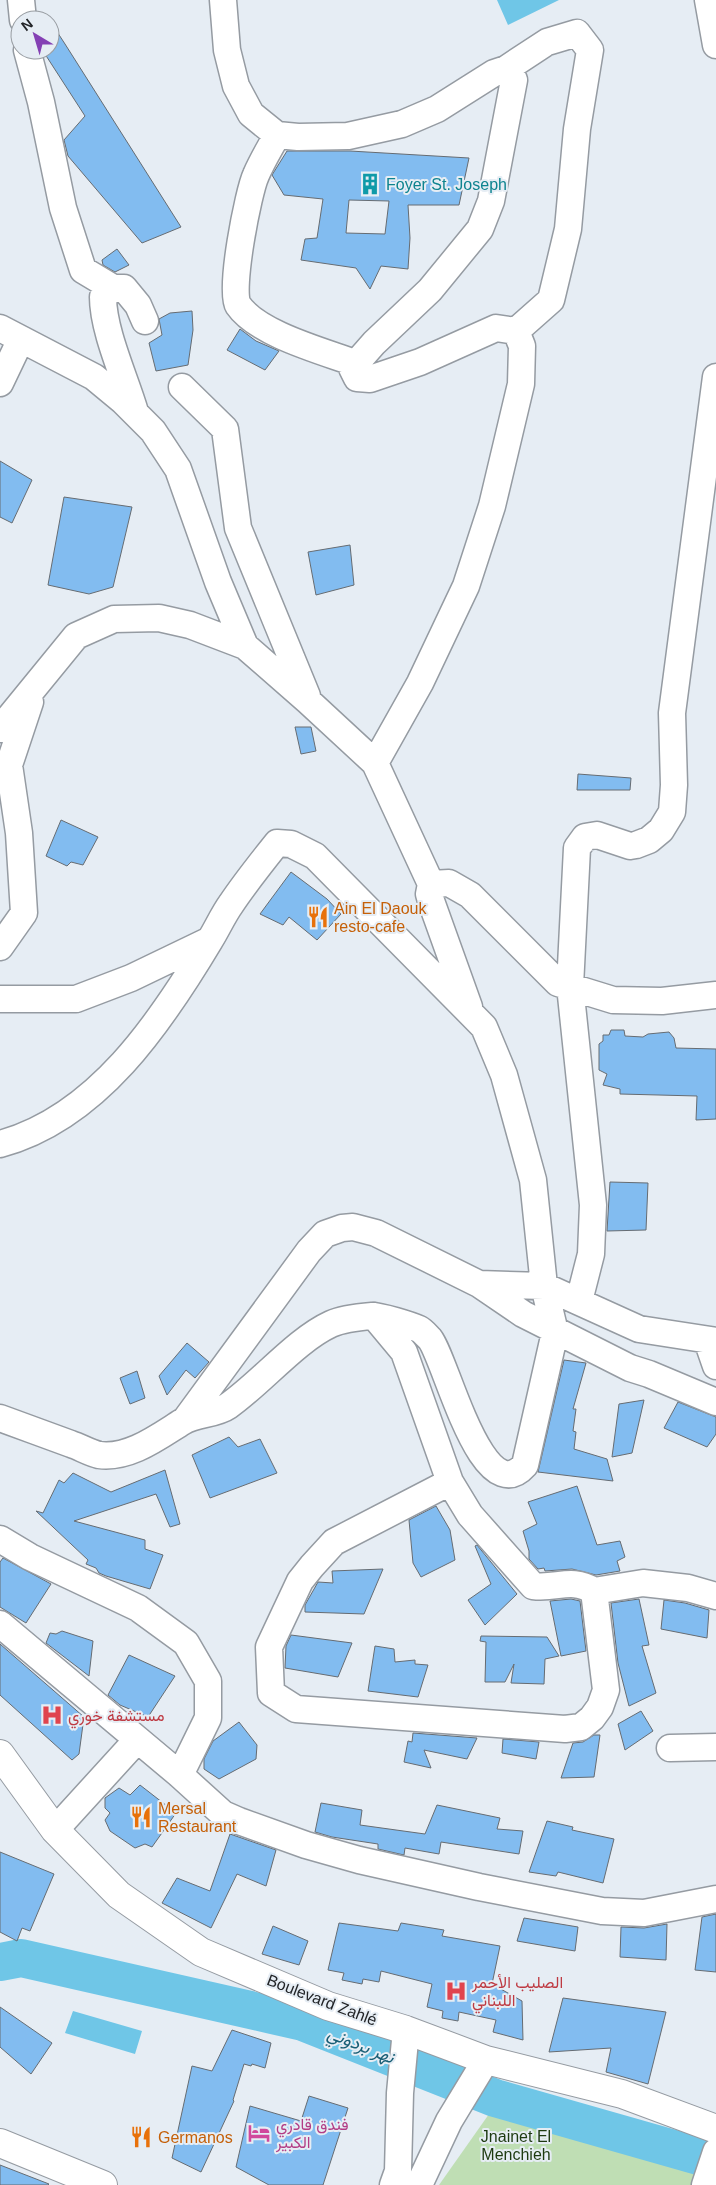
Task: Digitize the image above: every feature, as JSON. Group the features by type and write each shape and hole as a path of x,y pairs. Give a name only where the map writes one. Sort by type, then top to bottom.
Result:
{"main road":[{"name":"Boulevard Zahlé","path":"0,1754 55,1830 119,1895 201,1952 405,2041 483,2067 622,2094 716,2129"},
{"path":"0,2143 103,2185"}],"street":[{"path":"222,0 226,50 236,86 251,114 277,135 298,137 348,136 402,124 437,109 494,73 506,69 547,42 577,32 590,50 577,130 568,229 551,300 516,332"},
{"path":"708,0 716,45"},
{"path":"30,60 41,102 63,208 83,270 113,288 124,288 138,305 145,321"},
{"path":"506,69 511,73 514,80 512,96 491,200 480,229 430,290 352,368 357,378 370,379 420,362 496,328 516,332"},
{"path":"277,135 256,175 247,204 234,289 237,303 266,329 355,363"},
{"path":"113,288 103,297 103,306 135,412"},
{"path":"375,763 420,683 466,586 492,506 521,384 522,346 516,332"},
{"path":"0,384 11,334 94,377 154,430 178,469 218,582 245,646"},
{"path":"579,1301 591,1254 593,1205 570,986 577,848 585,837 597,835 630,846 636,845 649,840 660,830 672,812 674,785 672,713 710,464 716,377"},
{"path":"182,387 225,429 238,528 308,701"},
{"path":"0,729 76,636 114,619 167,620 190,625 245,646 375,763 431,884 429,894 431,902 471,1013"},
{"path":"0,947 24,913 19,833 9,765 35,686"},
{"path":"0,1144 17,1139 74,1109 134,1052 210,940 230,904 276,843 291,844 315,856 484,1027 504,1075 533,1180 544,1286 554,1332 525,1465 519,1472 510,1474 498,1471 488,1464 481,1455 466,1426 440,1357 431,1340 419,1329 374,1316 331,1324 308,1339 226,1407 186,1419 124,1453 99,1455 0,1418"},
{"path":"431,884 449,883 470,895 558,983 613,1000 662,1001 716,995"},
{"path":"0,999 76,999 131,978 210,940"},
{"path":"186,1419 309,1252 326,1234 342,1228 353,1227 376,1233 479,1284 523,1314 554,1332 630,1368 711,1391"},
{"path":"479,1284 544,1286 640,1329 712,1341 716,1366"},
{"path":"374,1316 404,1352 450,1482 470,1515 533,1586 545,1587 581,1583 594,1591 643,1583 688,1588 716,1596"},
{"path":"630,1368 640,1329"},
{"path":"450,1482 334,1542 312,1566 300,1581 269,1647 271,1693 296,1709 565,1729 580,1727 592,1718 600,1707 606,1690 594,1591"},
{"path":"0,1539 30,1557 138,1608 186,1643 208,1682 208,1718 180,1775"},
{"path":"0,1624 180,1775 223,1814 306,1845 359,1860 479,1887 602,1911 644,1913 716,1899"},
{"path":"55,1830 138,1740"},
{"path":"670,1748 716,1747"},
{"path":"393,2185 398,2171 399,2115 405,2041"},
{"path":"419,2185 447,2124 483,2067"},
{"path":"399,2115 406,2129 419,2133 447,2124"},
{"path":"705,2185 716,2152"}],"green space":[{"name":"Jnainet El Menchieh","path":"501,2097 709,2173 705,2185 439,2185"}],"water":[{"path":"497,0 559,0 508,25"},
{"path":"73,2011 142,2031 135,2054 65,2033"}],"building":[{"path":"60,37 181,227 142,243 68,156 64,140 85,116 49,60 60,60"},
{"name":"Foyer St. Joseph","path":"287,151 350,151 469,158 459,205 408,205 410,238 408,269 381,266 370,289 356,268 301,260 305,239 317,238 323,199 284,195 272,175","holes":["349,200 389,201 385,234 346,233"]},
{"path":"117,249 129,265 115,272 103,265 102,260"},
{"path":"192,311 193,330 188,365 156,371 149,343 162,335 159,319 170,313"},
{"path":"240,329 256,341 279,351 265,370 227,350"},
{"path":"0,461 32,480 12,523 0,517"},
{"path":"64,497 132,507 113,587 89,594 48,585"},
{"path":"350,545 354,585 316,595 308,552"},
{"path":"295,727 311,727 316,751 301,754"},
{"path":"578,774 631,778 630,790 577,790"},
{"path":"61,820 98,837 83,865 71,862 67,866 46,856"},
{"path":"291,872 327,899 341,914 317,940 289,917 283,925 260,914"},
{"path":"611,1030 624,1030 625,1036 643,1037 648,1034 669,1032 674,1038 676,1048 716,1049 716,1119 696,1120 697,1096 620,1094 620,1089 603,1085 607,1074 599,1070 599,1044 603,1041 603,1035 609,1035"},
{"path":"610,1182 648,1183 646,1230 607,1231"},
{"path":"187,1343 209,1362 195,1378 186,1370 167,1395 159,1376"},
{"path":"564,1360 586,1363 573,1409 576,1409 573,1431 576,1432 574,1449 607,1459 613,1481 538,1472"},
{"path":"137,1371 145,1398 130,1404 120,1378"},
{"path":"644,1400 632,1453 612,1457 619,1404"},
{"path":"678,1402 716,1417 716,1434 707,1447 664,1428"},
{"path":"229,1437 238,1447 260,1439 277,1473 210,1498 192,1455"},
{"path":"165,1470 180,1524 170,1527 156,1494 74,1521 145,1540 145,1549 163,1555 150,1589 99,1573 96,1568 86,1564 88,1560 36,1511 43,1513 59,1480 64,1483 73,1473 111,1492"},
{"path":"577,1486 597,1545 620,1541 625,1557 617,1561 620,1571 596,1575 572,1569 545,1571 544,1568 538,1569 529,1559 529,1551 523,1531 537,1524 528,1502"},
{"path":"436,1506 450,1530 455,1560 421,1577 413,1563 409,1520"},
{"path":"477,1545 517,1594 485,1625 468,1600 491,1584 475,1546"},
{"path":"3,1558 51,1584 26,1623 0,1607 0,1562"},
{"path":"383,1569 364,1614 305,1612 305,1605 318,1582 333,1583 332,1571"},
{"path":"571,1599 580,1601 586,1651 561,1656 550,1601"},
{"path":"639,1599 649,1645 642,1646 656,1693 629,1706 618,1663 611,1603"},
{"path":"664,1600 685,1603 709,1610 707,1638 661,1629"},
{"path":"62,1631 93,1641 89,1676 46,1643 50,1633 56,1634"},
{"path":"291,1635 352,1643 338,1677 285,1668 286,1646"},
{"path":"481,1636 547,1637 559,1656 545,1659 544,1684 511,1683 514,1664 505,1682 485,1682 486,1642 480,1641"},
{"name":"مستشفة خوري","path":"0,1644 84,1717 79,1754 72,1760 0,1695"},
{"path":"375,1646 394,1649 395,1662 415,1660 415,1664 428,1665 418,1697 368,1691"},
{"path":"129,1655 175,1676 148,1717 120,1705 108,1695"},
{"path":"641,1711 653,1731 625,1750 618,1724"},
{"path":"239,1722 257,1745 256,1759 219,1779 204,1769 204,1759 213,1741"},
{"path":"413,1733 477,1738 467,1759 424,1750 431,1768 404,1762 408,1741 412,1742"},
{"path":"594,1735 600,1735 594,1777 561,1778 573,1743 583,1742"},
{"path":"503,1739 539,1742 536,1759 502,1753"},
{"name":"Mersal Restaurant","path":"140,1785 176,1813 152,1847 145,1844 135,1848 110,1831 105,1820 110,1813 105,1808 105,1798 119,1788 130,1795"},
{"path":"321,1803 362,1810 360,1825 425,1834 437,1805 500,1818 497,1829 523,1831 519,1854 441,1842 439,1854 405,1848 404,1855 378,1849 378,1844 332,1837 315,1832"},
{"path":"547,1821 573,1827 572,1830 614,1839 603,1883 558,1872 556,1876 529,1872"},
{"path":"230,1834 276,1850 266,1886 237,1874 211,1928 162,1903 177,1878 210,1891"},
{"path":"0,1852 54,1874 30,1931 22,1928 17,1941 0,1932"},
{"path":"716,1914 716,1972 695,1970 702,1917"},
{"path":"524,1918 578,1927 575,1951 517,1941"},
{"path":"339,1923 398,1931 401,1923 444,1930 442,1936 500,1946 492,1984 522,2001 523,2040 493,2032 496,2020 459,2012 458,2021 442,2018 443,2011 427,2007 432,1984 381,1971 379,1982 363,1979 362,1984 342,1980 344,1973 328,1970"},
{"path":"667,1924 666,1960 620,1957 621,1927 644,1928"},
{"path":"273,1926 308,1941 299,1965 262,1954"},
{"path":"563,1998 666,2012 648,2084 606,2072 611,2048 549,2052"},
{"path":"0,2007 52,2043 31,2074 0,2047"},
{"path":"232,2030 271,2043 265,2068 244,2064 234,2101 201,2172 172,2158 192,2066 212,2071"},
{"path":"309,2096 348,2108 323,2185 269,2185 236,2167 250,2106 301,2121"},
{"path":"0,2165 49,2184 0,2185"}],"waterway":[{"name":"نهر بردوني","path":"0,1962 21,1958 303,2022 495,2098 716,2161"}],"place":[{"name":"Foyer St. Joseph","path":"370,184"},
{"name":"Ain El Daouk resto-cafe","path":"318,917"},
{"name":"مستشفة خوري","path":"52,1715"},
{"name":"Mersal Restaurant","path":"141,1817"},
{"name":"الصليب الأحمر اللبناني","path":"456,1991"},
{"name":"فندق قادري الكبير","path":"259,2133"},
{"name":"Germanos","path":"141,2137"}]}
